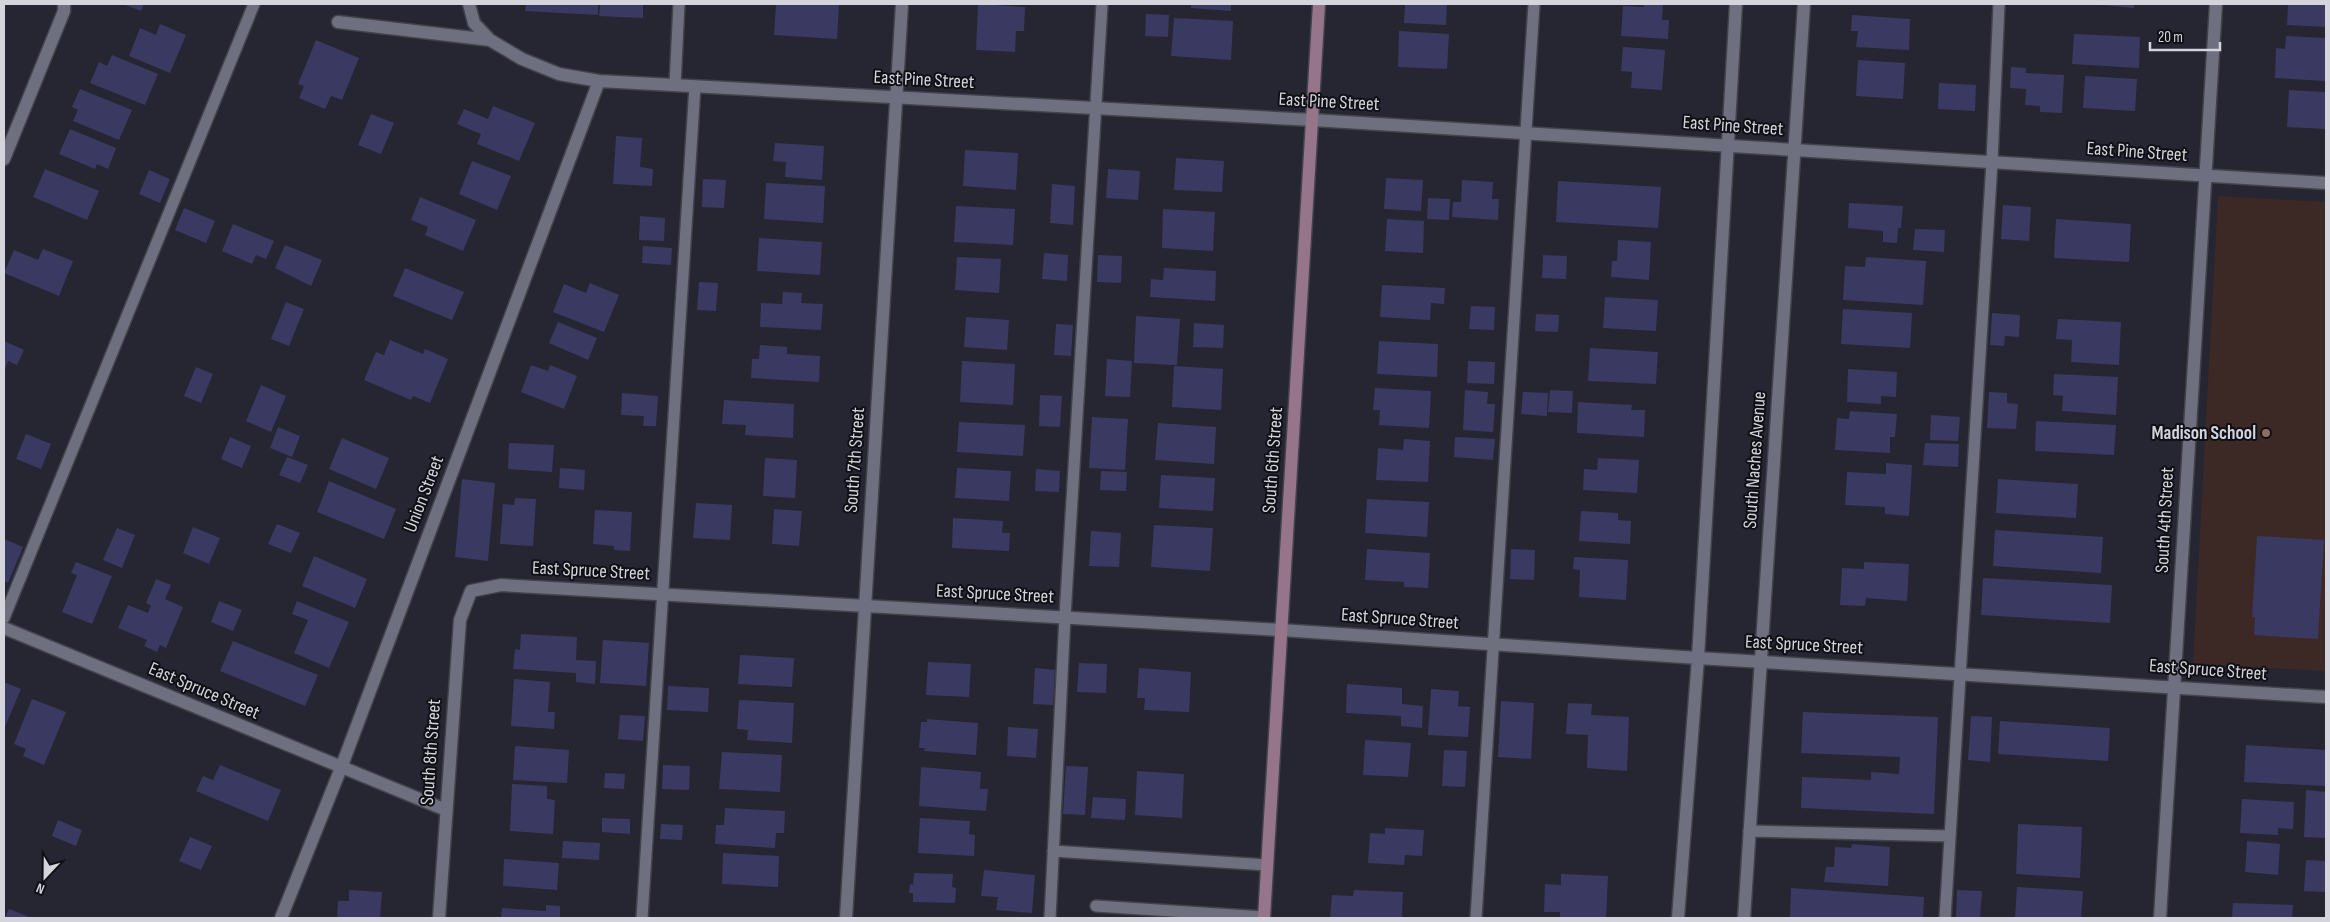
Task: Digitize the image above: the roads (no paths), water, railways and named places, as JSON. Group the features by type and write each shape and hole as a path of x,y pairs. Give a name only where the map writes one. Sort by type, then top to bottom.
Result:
{"street":[{"path":"4,159 64,11 64,4"},
{"path":"469,4 474,23 490,40"},
{"name":"South 7th Street","path":"846,918 902,4"},
{"name":"South 6th Street","path":"1264,918 1319,4"},
{"path":"1678,918 1698,658 1736,4"},
{"name":"South Naches Avenue","path":"1744,918 1796,149 1804,4"},
{"name":"South 4th Street","path":"2160,918 2204,175 2216,4"},
{"name":"East Pine Street","path":"338,22 490,40 522,58 559,74 599,81 1525,132 2326,183"},
{"name":"Union Street","path":"281,918 341,768 599,81"},
{"name":"East Spruce Street","path":"471,591 501,584 864,604 1698,658 1760,660 2326,696"},
{"name":"South 8th Street","path":"439,918 460,620 471,591"},
{"name":"East Spruce Street","path":"4,628 446,810"}],"lane":[{"path":"4,618 254,4"},
{"path":"675,85 679,4"},
{"path":"1050,918 1065,616 1102,4"},
{"path":"1476,918 1534,4"},
{"path":"1945,918 1992,162 1999,4"},
{"path":"642,918 695,86"},
{"path":"1750,831 1950,836"},
{"path":"1053,851 1267,865"},
{"path":"1096,906 1264,918"}],"place":[{"name":"Madison School","path":"2266,433"}]}
